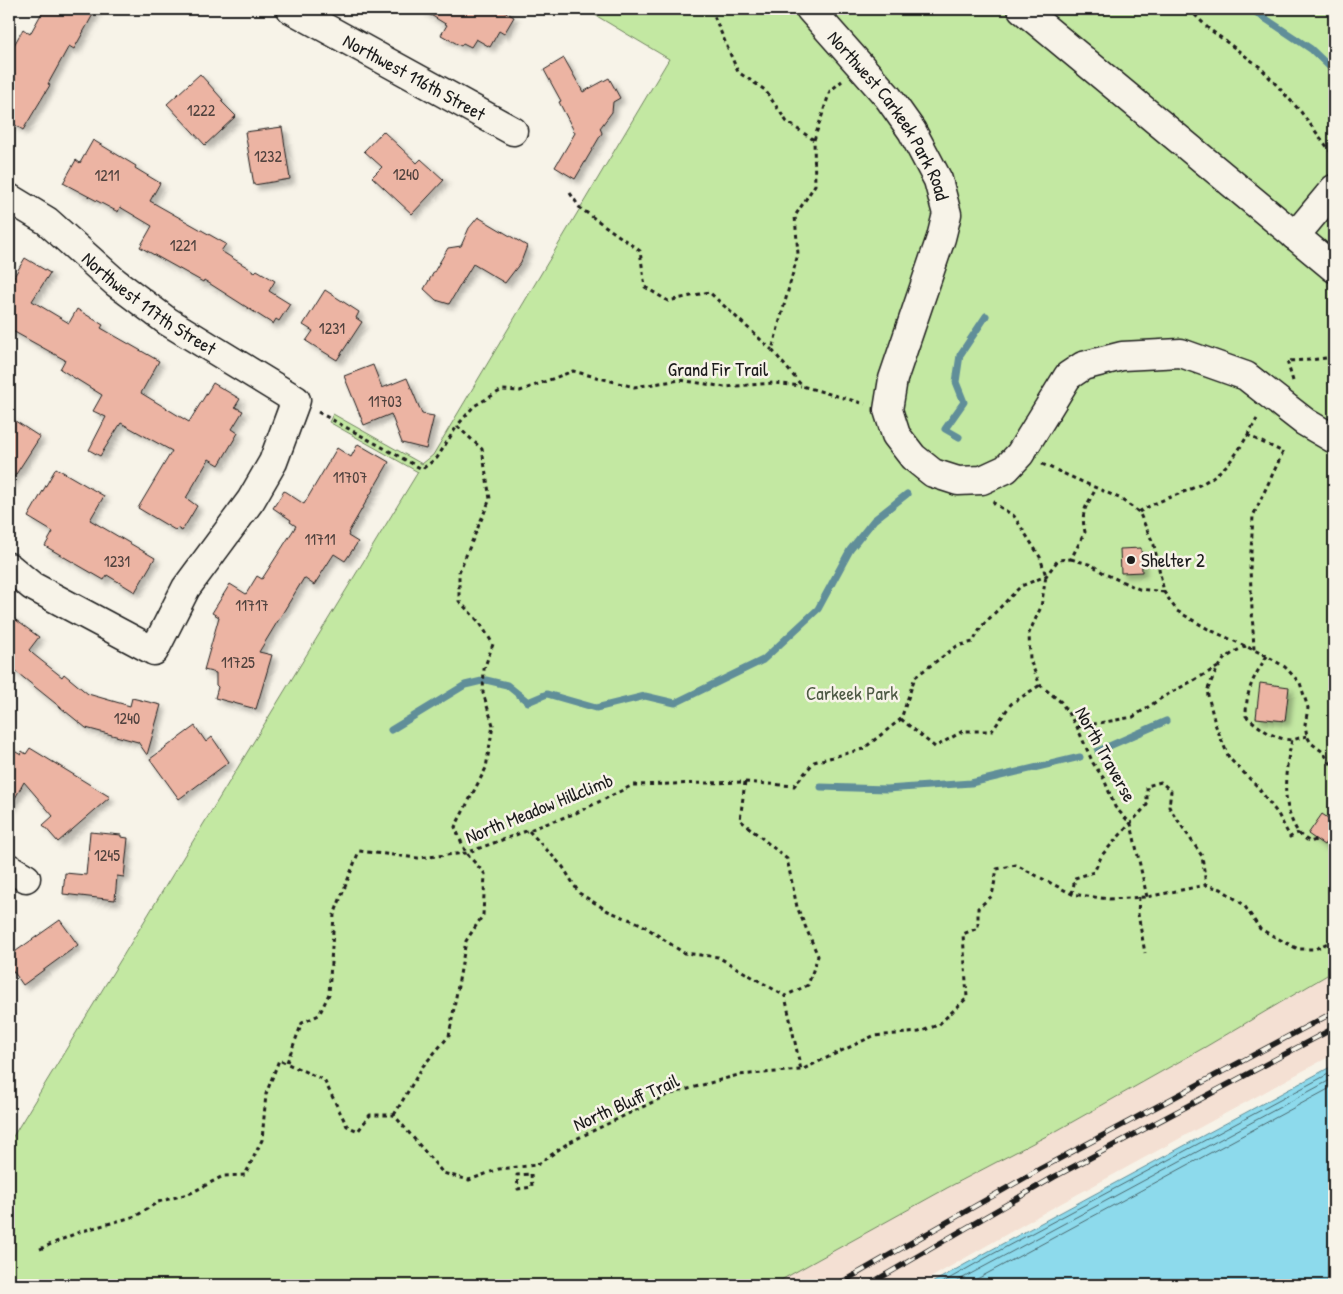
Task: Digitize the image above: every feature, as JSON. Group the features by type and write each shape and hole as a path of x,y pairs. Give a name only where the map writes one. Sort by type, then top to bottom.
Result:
{"street":[{"name":"Northwest 116th Street","path":"291,9 512,131"},
{"name":"Northwest Carkeek Park Road","path":"810,9 888,97 912,131 938,180 947,214 941,238 893,379 888,410 896,435 912,457 932,473 958,481 982,480 1006,469 1020,454 1068,376 1083,366 1122,356 1181,353 1246,376 1305,422 1334,439"},
{"path":"1022,9 1110,80 1334,268"},
{"path":"1295,236 1334,189"},
{"name":"Northwest 117th Street","path":"9,198 47,221 115,282 167,321 296,400"},
{"path":"9,567 32,586 154,651 186,588 251,500 273,462 296,400"}],"path":[{"path":"711,9 738,72 765,90 788,122 814,140"},
{"path":"1189,9 1208,28 1260,67 1301,112 1334,156"},
{"path":"772,350 798,254 795,216 815,185 814,140 830,90 846,78"},
{"path":"570,193 580,208 640,251 645,287 668,301 709,292 772,350 802,386 869,406"},
{"path":"1287,361 1334,357"},
{"name":"Grand Fir Trail","path":"296,400 422,469 437,458 457,426 474,406 502,390 520,391 573,371 634,388 680,380 725,387 773,383 802,386"},
{"path":"1139,512 1152,504 1196,486 1219,473 1233,458 1257,419"},
{"path":"287,1062 324,1080 347,1126 358,1131 370,1115 394,1115 423,1066 449,1036 466,941 483,914 485,874 466,853 455,827 486,768 493,725 483,693 484,669 493,644 480,623 459,601 459,572 490,499 482,449 457,426"},
{"path":"1247,436 1282,452 1253,516 1250,569 1254,650"},
{"path":"1020,454 1119,498 1139,512 1154,545 1164,592 1177,611 1208,630 1267,656 1285,667 1300,683 1308,708 1305,725 1307,736 1311,743 1323,752 1334,769"},
{"path":"1070,559 1085,532 1083,522 1084,508 1096,488"},
{"name":"North Traverse","path":"995,504 1014,516 1040,557 1046,576 1041,608 1029,633 1030,660 1040,685 1060,702 1078,727 1092,763 1104,779 1115,807 1131,824 1147,897"},
{"path":"1040,685 1011,704 992,731 963,731 935,748 901,719 915,677 957,646 973,642 981,627 1021,586 1046,576 1058,560 1070,559 1092,566 1139,589 1164,592"},
{"path":"1246,646 1224,659 1208,691 1215,724 1230,758 1278,814 1290,837 1298,832"},
{"path":"1267,656 1255,674 1246,699 1246,716 1264,732 1284,740 1307,736"},
{"path":"1078,727 1133,717 1164,697 1219,667"},
{"name":"North Meadow Hillclimb","path":"40,1248 79,1232 136,1216 158,1202 191,1193 223,1176 245,1174 262,1140 266,1094 279,1060 287,1062 302,1023 319,1015 329,994 334,915 359,851 418,858 466,853 576,813 633,785 745,782 794,786 814,762 863,749 901,719"},
{"path":"1292,740 1286,763 1286,801 1298,832 1310,842 1316,840"},
{"path":"745,782 740,820 787,859 797,907 818,956 808,985 785,996"},
{"path":"1072,894 1075,878 1094,872 1102,855 1147,804 1147,786 1161,782 1171,791 1169,807 1202,856 1206,885 1221,889 1244,906 1260,929 1298,949 1315,949 1334,940"},
{"path":"1329,818 1334,809"},
{"path":"530,831 563,867 579,893 608,912 641,924 684,953 718,957 785,996 801,1070"},
{"name":"North Bluff Trail","path":"394,1115 443,1174 469,1180 499,1169 537,1165 568,1142 667,1096 738,1075 801,1070 874,1036 919,1032 938,1025 967,998 963,934 978,928 978,908 992,896 997,869 1016,865 1072,894 1109,899 1147,897 1206,885"},
{"path":"1139,897 1138,914 1145,953"},
{"path":"523,1167 524,1174"},
{"path":"524,1174 531,1174 532,1187 518,1189 517,1175 524,1174"}],"shaded area":[{"path":"1334,971 1334,1054 1047,1211 918,1285 772,1285 947,1188 1058,1130 1207,1046"}],"green space":[{"name":"Carkeek Park","path":"585,9 1334,9 1334,971 1207,1046 1058,1130 947,1188 772,1285 9,1285 11,1270 9,1268 9,1143 418,472 329,422 333,414 422,464 433,455 669,59"}],"water":[{"path":"1334,1065 1334,1285 928,1285 989,1251"}],"building":[{"path":"44,9 96,9 74,49 69,46 48,84 50,85 23,130 9,121 9,54 23,29 30,34"},
{"path":"421,9 500,9 514,17 504,34 499,31 490,47 476,39 471,47 463,43 461,46 441,35 447,25"},
{"path":"564,58 583,92 609,78 620,98 613,102 612,112 600,128 602,133 575,179 555,167 575,133 559,102 561,101 544,70"},
{"path":"200,74 223,100 221,101 236,116 205,145 167,104"},
{"path":"282,127 290,179 254,185 245,132"},
{"path":"383,131 417,163 421,159 444,180 412,214 372,177 382,167 364,151"},
{"path":"93,140 160,183 150,201 226,244 221,251 255,272 257,270 275,281 269,291 290,304 279,321 276,319 273,324 204,280 203,282 140,247 152,226 120,207 118,212 63,183 76,160 80,163"},
{"path":"478,217 527,246 521,262 505,283 473,264 449,304 436,300 424,289 448,248 461,246 469,228"},
{"path":"25,258 50,273 32,301 69,323 77,309 103,325 101,328 159,361 141,393 189,422 213,383 240,399 235,407 243,411 232,429 238,433 219,465 209,459 186,498 197,506 182,531 177,528 175,530 138,508 172,451 121,423 100,456 89,450 106,417 93,411 102,395 60,369 65,360 9,329 9,285"},
{"path":"325,290 359,312 356,318 362,322 337,360 306,341 313,331 303,325"},
{"path":"373,365 382,388 407,378 422,414 434,416 426,449 402,443 391,414 364,425 344,376"},
{"path":"9,417 40,437 9,485"},
{"path":"358,444 389,462 348,533 348,536 358,542 345,561 334,554 314,585 304,578 259,652 272,655 256,709 215,698 218,687 216,685 216,673 204,670 219,617 212,613 230,584 246,594 257,576 262,579 296,526 290,522 291,520 273,508 284,491 304,504 337,448 351,457"},
{"path":"56,468 104,496 90,520 155,558 135,592 107,575 104,580 45,546 53,532 28,517"},
{"name":"Shelter 2","path":"1141,548 1142,572 1121,573 1120,549"},
{"path":"9,615 39,637 29,650 33,654 62,677 64,674 88,694 130,706 132,698 161,705 147,755 138,742 86,728 9,666"},
{"path":"1260,683 1289,687 1285,721 1256,718"},
{"path":"195,726 206,742 212,737 229,762 179,799 150,759"},
{"path":"9,748 21,755 22,751 26,754 30,748 110,797 58,842 43,825 53,816 24,782 9,809"},
{"path":"1322,814 1334,822 1334,830 1324,845 1308,834"},
{"path":"90,832 121,835 121,837 128,838 124,877 117,876 115,900 63,894 65,873 86,875"},
{"path":"60,920 78,945 23,985 9,965 9,956"}],"waterway":[{"path":"1251,9 1311,49 1334,71"},
{"path":"959,437 945,429 964,402 956,382 960,355 986,316"},
{"path":"391,730 465,685 486,680 507,685 528,702 547,694 596,708 645,696 675,703 763,660 818,609 850,550 874,520 907,494"},
{"path":"1098,751 1166,721"},
{"path":"821,787 887,789 971,783 1080,757"}],"railway":[{"path":"837,1285 1040,1169 1334,1012"},
{"path":"868,1285 1054,1177 1334,1028"}],"place":[{"name":"Shelter 2","path":"1131,560"}]}
